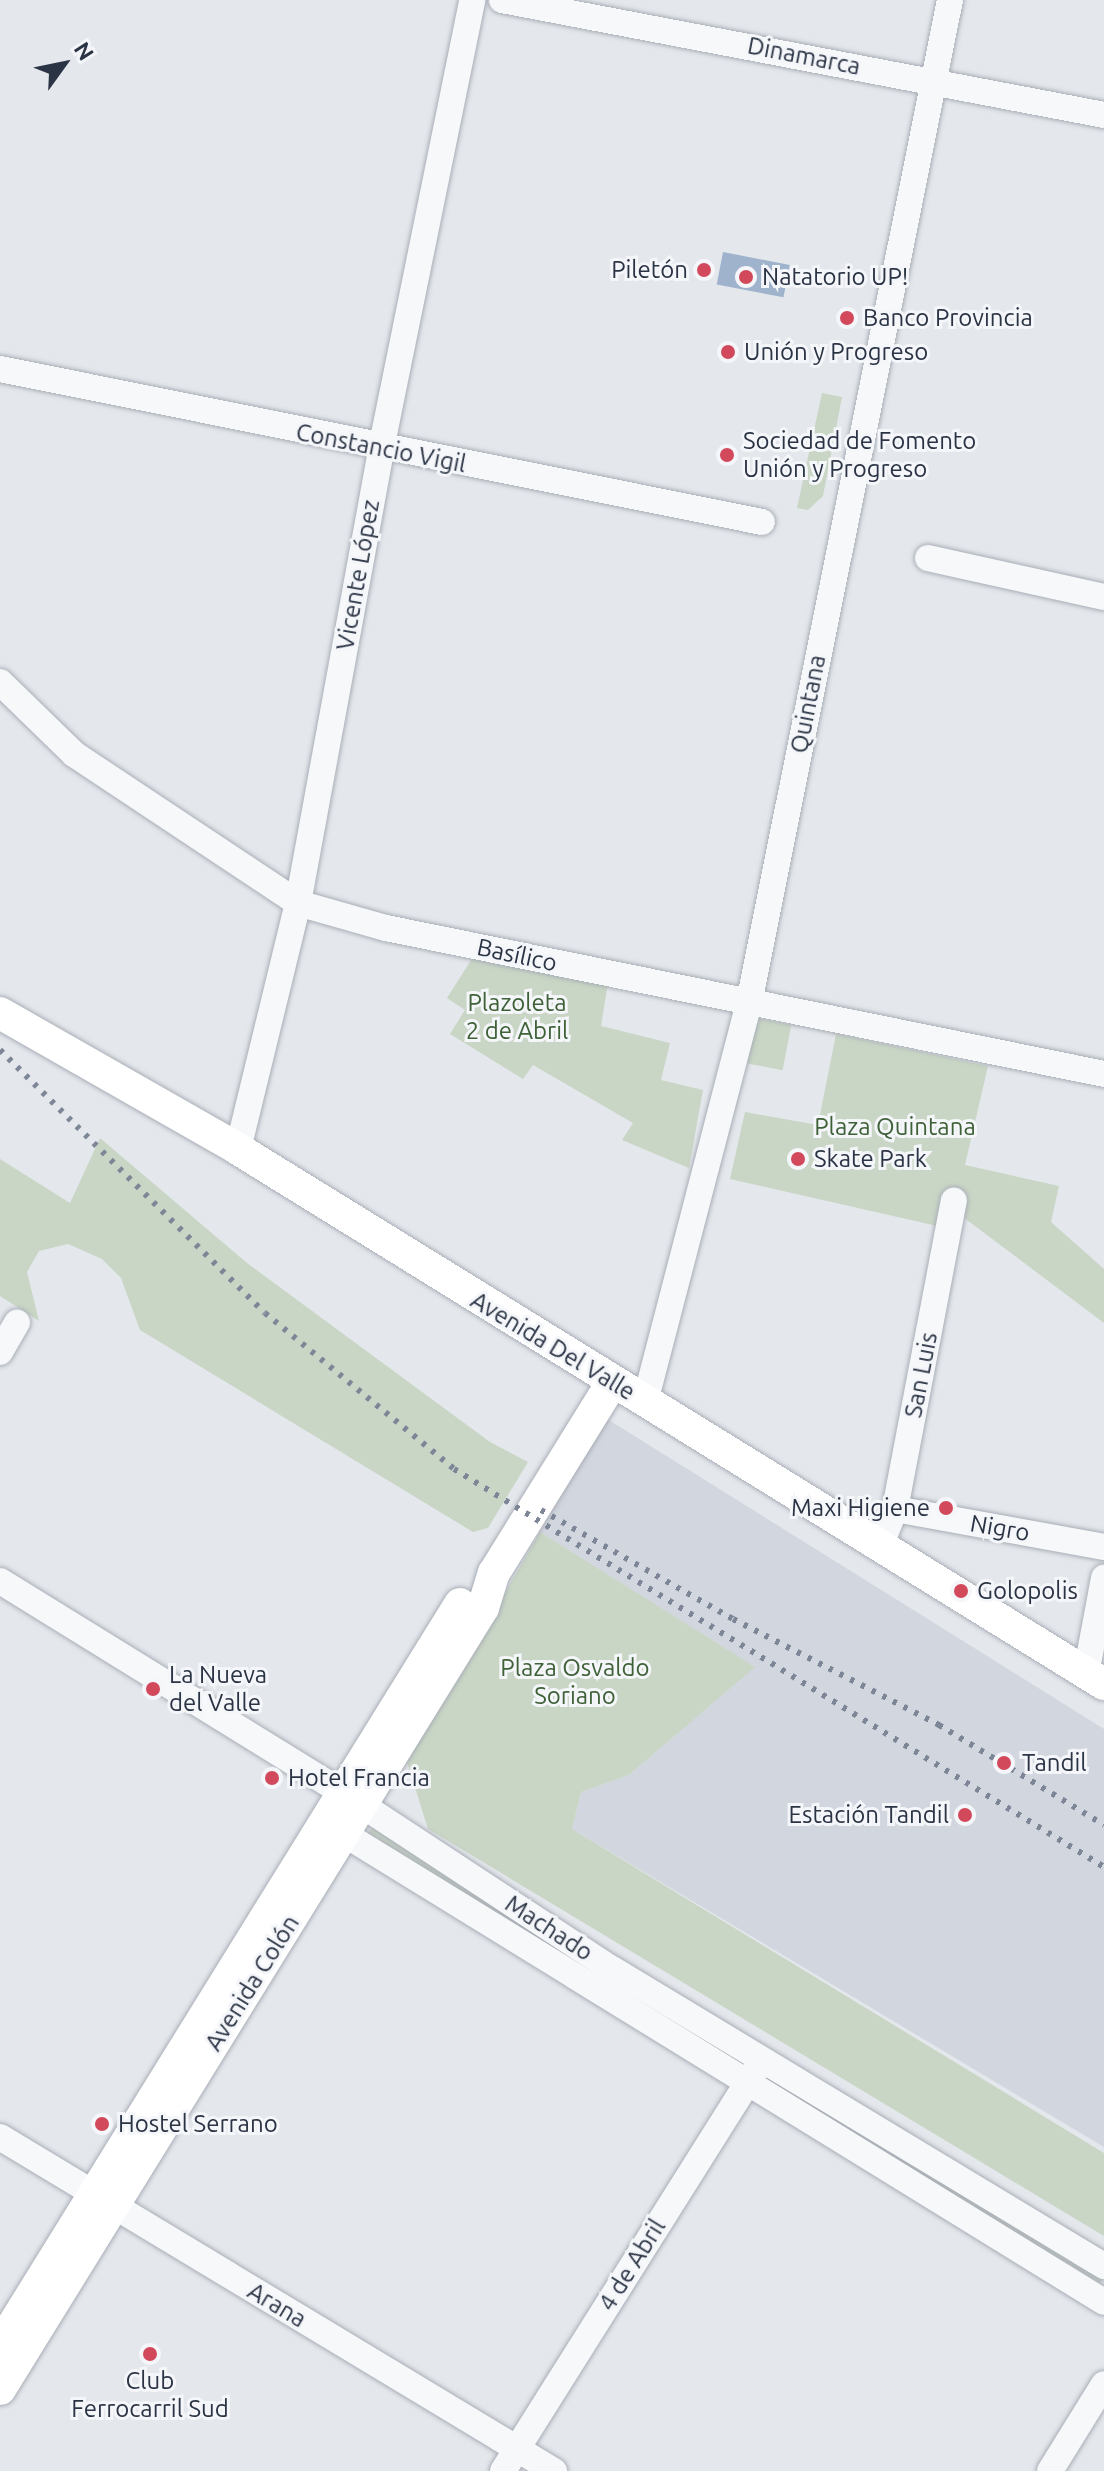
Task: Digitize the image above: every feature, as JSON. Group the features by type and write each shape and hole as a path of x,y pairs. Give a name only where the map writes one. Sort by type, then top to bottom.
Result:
{"main road":[{"name":"Avenida Del Valle","path":"0,1013 238,1149 611,1384 1095,1679"},
{"name":"Avenida Colón","path":"0,2346 102,2200 352,1800 483,1608 494,1573 611,1384"},
{"name":"Avenida Colón","path":"0,2389 102,2200"}],"street":[{"name":"Vicente López","path":"238,1149 298,903 381,449 472,0"},
{"name":"Dinamarca","path":"502,0 934,80 1104,115"},
{"name":"Quintana","path":"645,1402 749,1003 950,0"},
{"name":"Constancio Vigil","path":"0,369 381,449 762,522"},
{"path":"928,558 1104,597"},
{"name":"Basílico","path":"0,682 74,754 298,903 386,928 1104,1074"},
{"name":"San Luis","path":"880,1547 895,1509 954,1201"},
{"path":"0,1352 17,1323"},
{"name":"Nigro","path":"895,1509 1104,1547"},
{"path":"1095,1679 1104,1578"},
{"name":"Machado","path":"0,1581 352,1800 612,1969 1104,2266"},
{"name":"Machado","path":"334,1828 1104,2302"},
{"name":"4 de Abril","path":"503,2471 762,2060"},
{"name":"Arana","path":"0,2137 554,2471"},
{"path":"1050,2471 1104,2384"}],"shaded area":[{"path":"604,1417 1104,1729 1104,2147 572,1829 581,1792 629,1775 754,1667 540,1532"}],"green space":[{"path":"822,393 842,397 823,496 808,510 797,508"},
{"name":"Plazoleta 2 de Abril","path":"473,957 608,983 601,1026 670,1043 661,1080 703,1090 689,1168 622,1140 633,1123 533,1065 523,1079 450,1034 465,1010 447,998"},
{"path":"755,1018 791,1025 783,1070 746,1063"},
{"name":"Plaza Quintana","path":"836,1034 988,1066 965,1165 1059,1186 1051,1222 1104,1269 1104,1323 959,1214 955,1230 730,1179 745,1112 818,1125"},
{"path":"100,1138 247,1263 490,1442 528,1462 488,1528 473,1532 140,1330 121,1278 102,1259 68,1244 39,1251 27,1272 39,1321 0,1296 0,1159 70,1203"},
{"name":"Plaza Osvaldo Soriano","path":"540,1532 755,1667 629,1775 581,1792 572,1829 1104,2153 1104,2236 428,1829 407,1762"},
{"path":"372,1827 739,2056 734,2064 367,1835"},
{"path":"768,2073 1104,2275 1100,2283 763,2081"}],"water":[{"path":"723,252 790,265 783,297 717,284"}],"railway":[{"path":"0,1050 265,1313 454,1469 1104,1867"},
{"path":"541,1510 733,1619 939,1725 1104,1825"}],"place":[{"name":"Piletón","path":"704,270"},
{"name":"Natatorio UP!","path":"746,277"},
{"name":"Banco Provincia","path":"847,318"},
{"name":"Unión y Progreso","path":"728,352"},
{"name":"Sociedad de Fomento Unión y Progreso","path":"727,455"},
{"name":"Skate Park","path":"798,1159"},
{"name":"Maxi Higiene","path":"946,1508"},
{"name":"Golopolis","path":"961,1591"},
{"name":"La Nueva del Valle","path":"153,1689"},
{"name":"Tandil","path":"1004,1763"},
{"name":"Hotel Francia","path":"272,1778"},
{"name":"Estación Tandil","path":"965,1815"},
{"name":"Hostel Serrano","path":"102,2124"},
{"name":"Club Ferrocarril Sud","path":"150,2354"}]}
